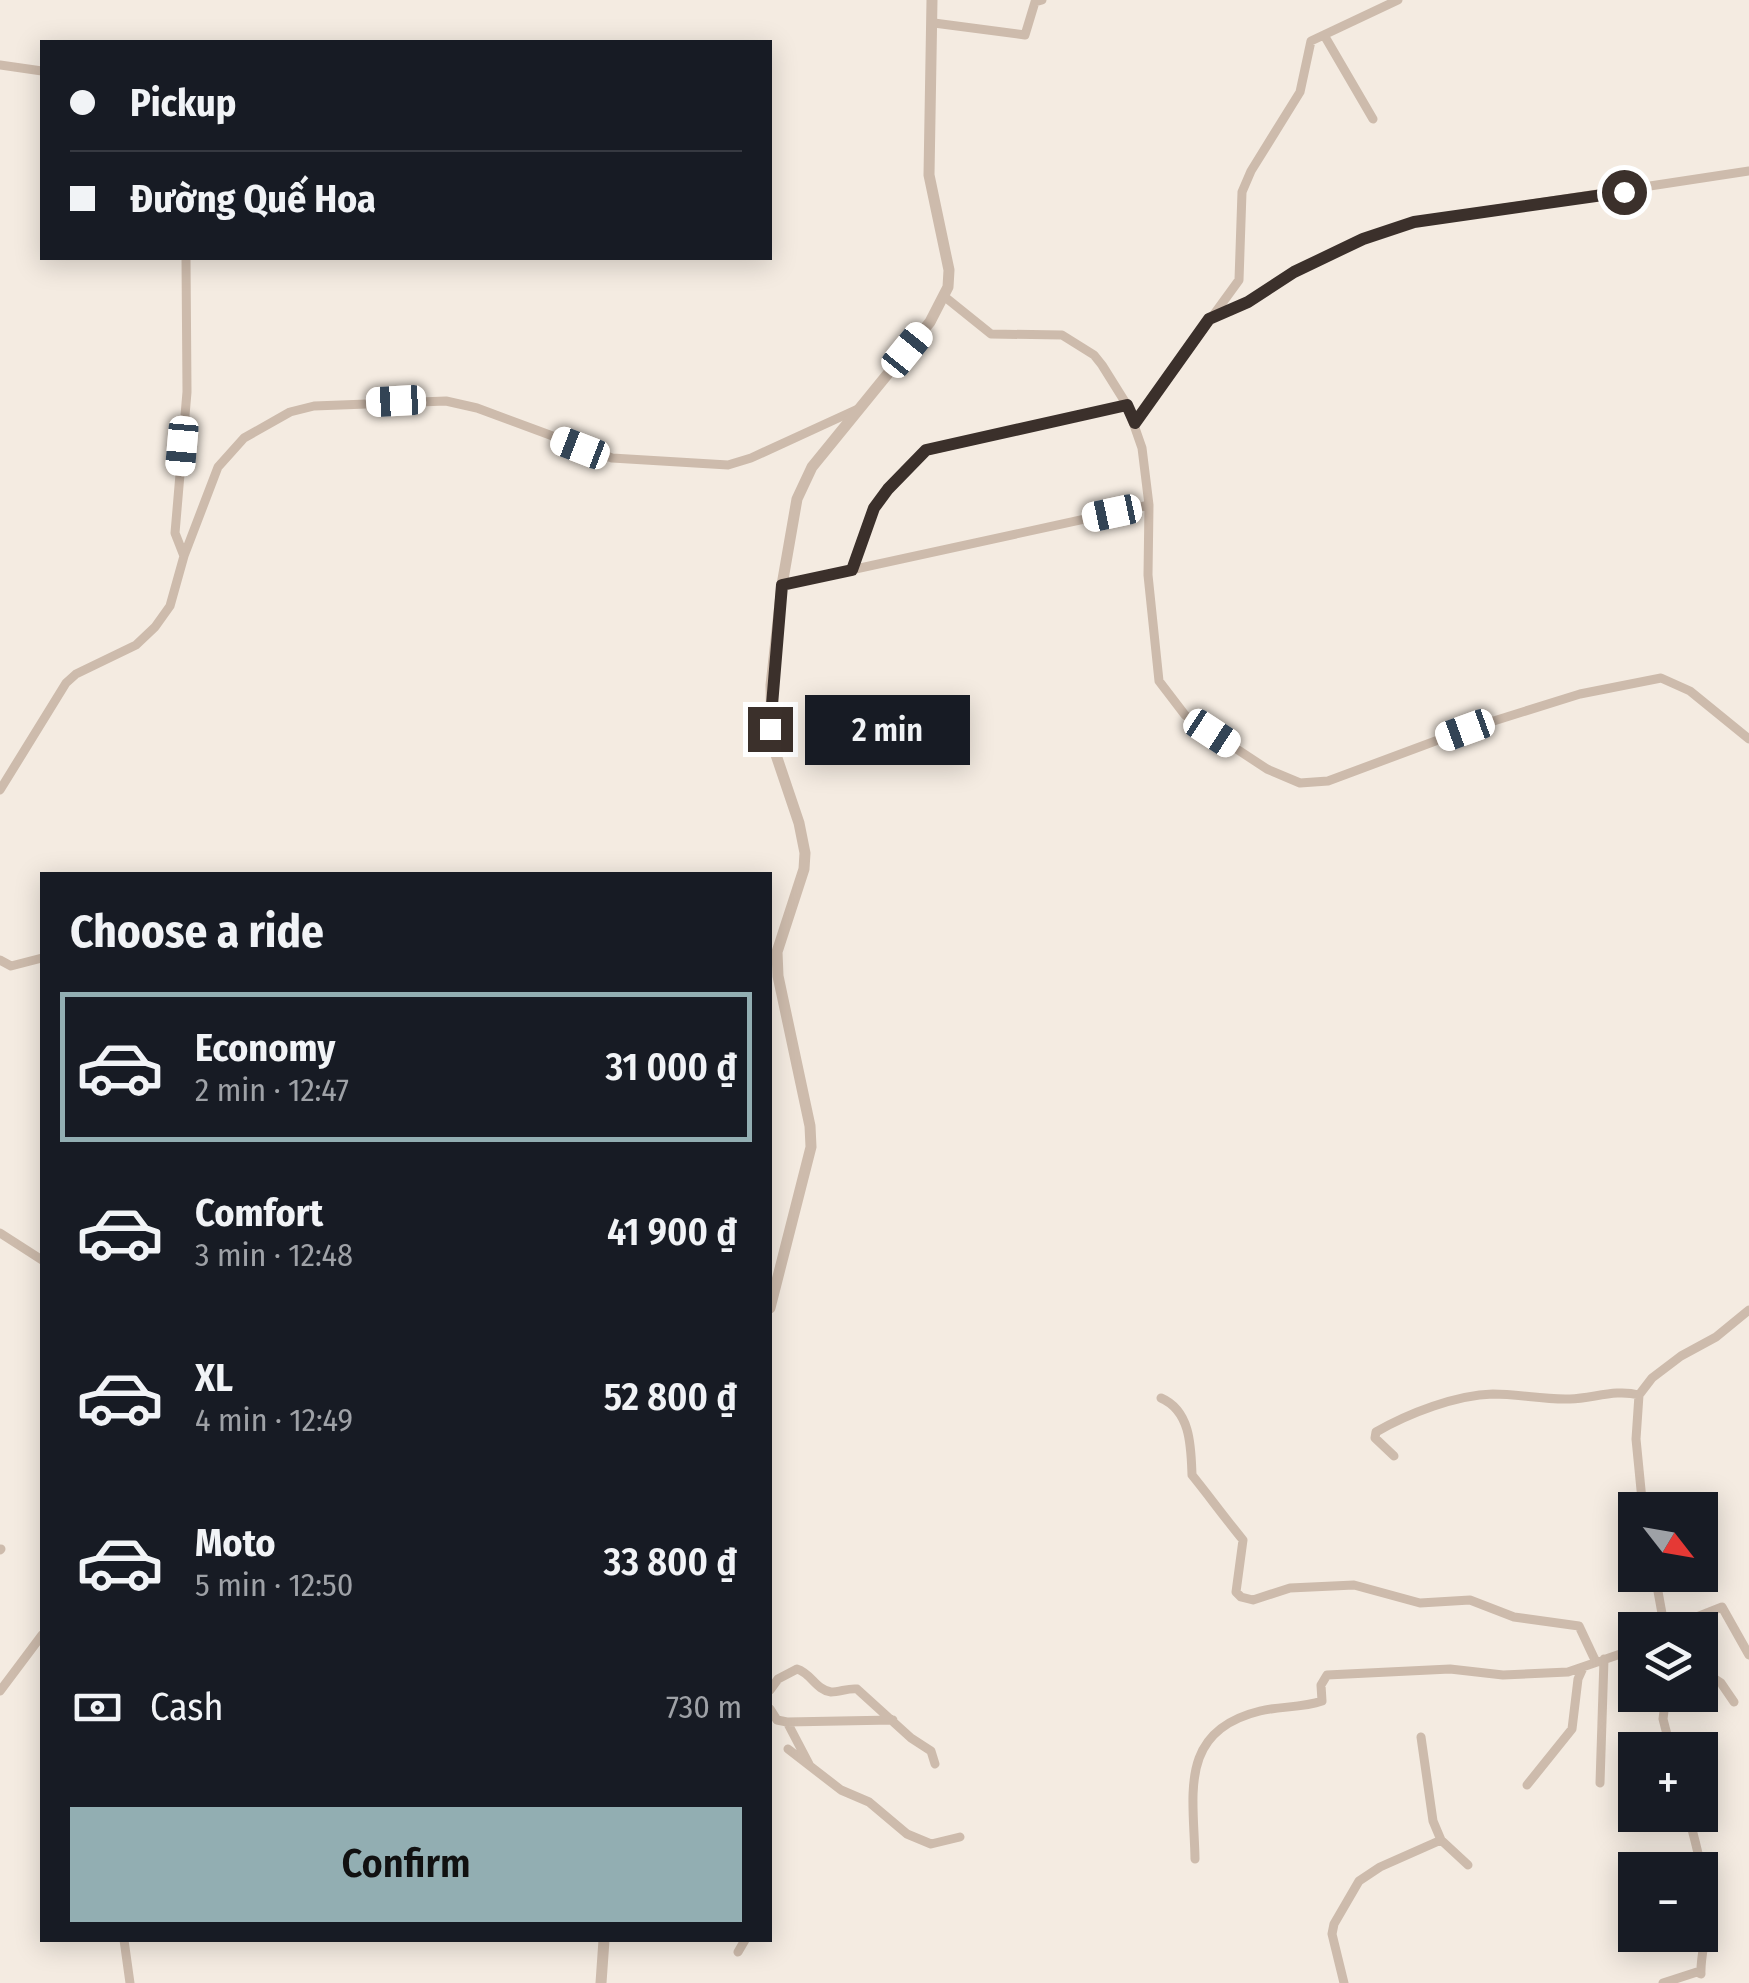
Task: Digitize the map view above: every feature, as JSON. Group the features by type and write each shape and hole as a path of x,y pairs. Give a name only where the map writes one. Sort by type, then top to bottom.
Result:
{"street":[{"path":"772,1300 812,1147 778,976 777,952 804,869 805,853 770,729 782,585 803,482 930,322 945,296 949,270 929,175 932,0"},
{"path":"934,23 1026,35 1030,12 1042,0"},
{"path":"1135,423 1238,280 1240,208 1247,178 1300,92 1310,42 1398,0"},
{"path":"1324,35 1374,119"},
{"path":"0,65 40,71"},
{"path":"1209,319 1363,239 1414,222 1749,171"},
{"path":"184,556 176,533 187,392 186,260"},
{"path":"945,296 991,334 1050,332 1072,339 1094,354 1127,405 1142,448 1149,505 1148,576 1159,681 1185,715 1286,779 1300,783 1328,781 1465,730 1580,694 1661,678 1690,691 1749,740"},
{"path":"0,790 66,683 76,674 136,645 155,627 170,606 210,482 230,452 266,423 314,406 446,401 477,408 612,458 728,465 752,458 862,407"},
{"path":"852,570 874,508 926,450 1127,405"},
{"path":"782,585 1149,505"},
{"path":"0,960 11,966 40,959"},
{"path":"0,1233 40,1259"},
{"path":"1641,1492 1636,1439 1639,1395 1652,1378 1716,1337 1749,1310"},
{"path":"1394,1456 1375,1438 1376,1432 1460,1400 1487,1394 1551,1399 1619,1392 1639,1395"},
{"path":"1161,1398 1176,1407 1183,1420 1193,1450 1192,1474 1243,1540 1236,1592 1241,1598 1253,1600 1290,1588 1354,1585 1420,1602 1470,1600 1514,1617 1579,1626 1600,1660 1600,1783"},
{"path":"1709,1612 1722,1607 1749,1655"},
{"path":"0,1690 40,1638"},
{"path":"1194,1859 1191,1780 1213,1738 1233,1721 1260,1710 1322,1701 1322,1679 1336,1674 1568,1672 1618,1654"},
{"path":"1527,1786 1572,1729 1578,1678 1583,1668"},
{"path":"772,1687 788,1672 802,1669 830,1692 852,1688 866,1694 910,1738 933,1754 935,1764"},
{"path":"1718,1681 1734,1702"},
{"path":"772,1713 776,1720 787,1722 893,1720"},
{"path":"787,1722 812,1771"},
{"path":"1420,1737 1433,1821 1441,1840 1468,1866"},
{"path":"788,1748 812,1771 841,1790 870,1802 907,1834 931,1844 960,1837"},
{"path":"1344,1983 1332,1934 1359,1880 1441,1840"},
{"path":"124,1942 130,1983"},
{"path":"601,1983 604,1942"},
{"path":"738,1952 744,1942"},
{"path":"1663,1983 1701,1974 1702,1952"}],"route":[{"path":"770,729 782,585 852,570 874,508 926,450 1127,405 1135,423 1209,319 1363,239 1414,222 1624,192"}]}
